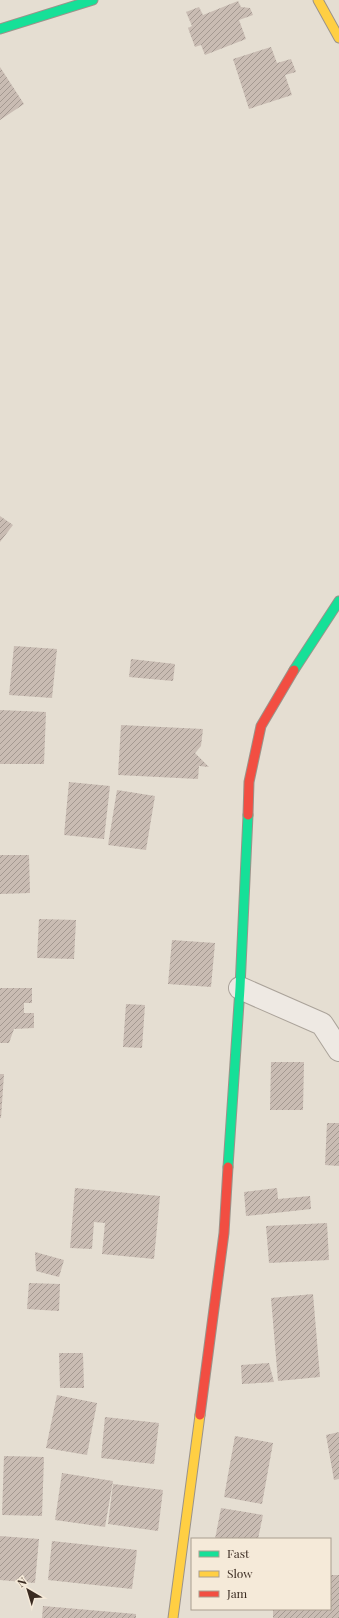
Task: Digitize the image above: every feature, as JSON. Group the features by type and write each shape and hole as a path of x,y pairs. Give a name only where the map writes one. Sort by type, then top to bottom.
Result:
{"street":[{"path":"0,29 93,0"},
{"path":"318,0 339,38"},
{"path":"173,1618 224,1233 240,988 249,782 261,726 303,654 339,601"},
{"path":"240,988 322,1024 339,1050"}],"building":[{"path":"238,1 241,7 250,8 253,15 239,20 246,39 205,55 201,45 195,47 188,28 192,26 186,12 199,7 203,15"},
{"path":"271,47 277,63 291,59 296,72 285,75 292,95 249,109 233,59"},
{"path":"0,67 24,104 0,120"},
{"path":"0,516 13,525 0,542"},
{"path":"14,646 57,649 52,698 9,695"},
{"path":"131,659 175,664 173,681 129,677"},
{"path":"0,710 46,712 44,764 0,764"},
{"path":"121,725 203,729 201,746 195,753 209,767 199,766 198,779 118,775"},
{"path":"69,782 110,786 104,839 64,835"},
{"path":"117,790 155,796 146,850 108,845"},
{"path":"0,855 29,855 30,893 0,894"},
{"path":"39,919 76,920 74,959 37,958"},
{"path":"172,940 215,943 211,987 168,984"},
{"path":"0,988 32,988 32,1003 24,1003 24,1013 34,1013 34,1028 14,1029 9,1043 0,1043"},
{"path":"126,1004 145,1005 142,1048 123,1047"},
{"path":"271,1062 304,1062 303,1110 270,1110"},
{"path":"0,1074 4,1074 1,1118 0,1118"},
{"path":"327,1123 339,1123 339,1166 325,1165"},
{"path":"75,1188 160,1196 154,1259 102,1254 105,1223 94,1222 92,1249 70,1248"},
{"path":"277,1188 278,1199 310,1196 311,1209 246,1216 244,1192"},
{"path":"327,1223 329,1260 269,1263 266,1226"},
{"path":"35,1252 64,1260 59,1277 36,1271"},
{"path":"29,1283 60,1284 59,1311 27,1309"},
{"path":"313,1294 320,1377 278,1381 271,1298"},
{"path":"59,1353 83,1353 84,1388 60,1388"},
{"path":"269,1363 274,1382 242,1384 241,1365"},
{"path":"57,1395 97,1403 87,1455 46,1448"},
{"path":"105,1417 159,1423 154,1464 101,1458"},
{"path":"339,1432 339,1479 334,1480 326,1435"},
{"path":"235,1436 273,1443 262,1504 224,1497"},
{"path":"4,1456 44,1457 42,1516 2,1515"},
{"path":"62,1473 113,1481 105,1527 55,1520"},
{"path":"113,1484 163,1490 158,1531 108,1524"},
{"path":"221,1508 263,1515 258,1538 215,1538"},
{"path":"0,1536 39,1539 35,1583 0,1580"},
{"path":"52,1541 137,1550 132,1589 48,1580"},
{"path":"331,1575 339,1575 339,1618 273,1618 273,1610 331,1610"},
{"path":"43,1606 136,1614 136,1618 42,1618"}],"traffic: fast":[{"path":"0,29 93,0"},
{"path":"294,670 339,601"},
{"path":"228,1167 240,988 248,815"}],"traffic: slow":[{"path":"318,0 339,38"},
{"path":"173,1618 200,1415"}],"traffic: jam":[{"path":"248,815 249,782 261,726 294,670"},
{"path":"200,1415 224,1233 228,1167"}]}
